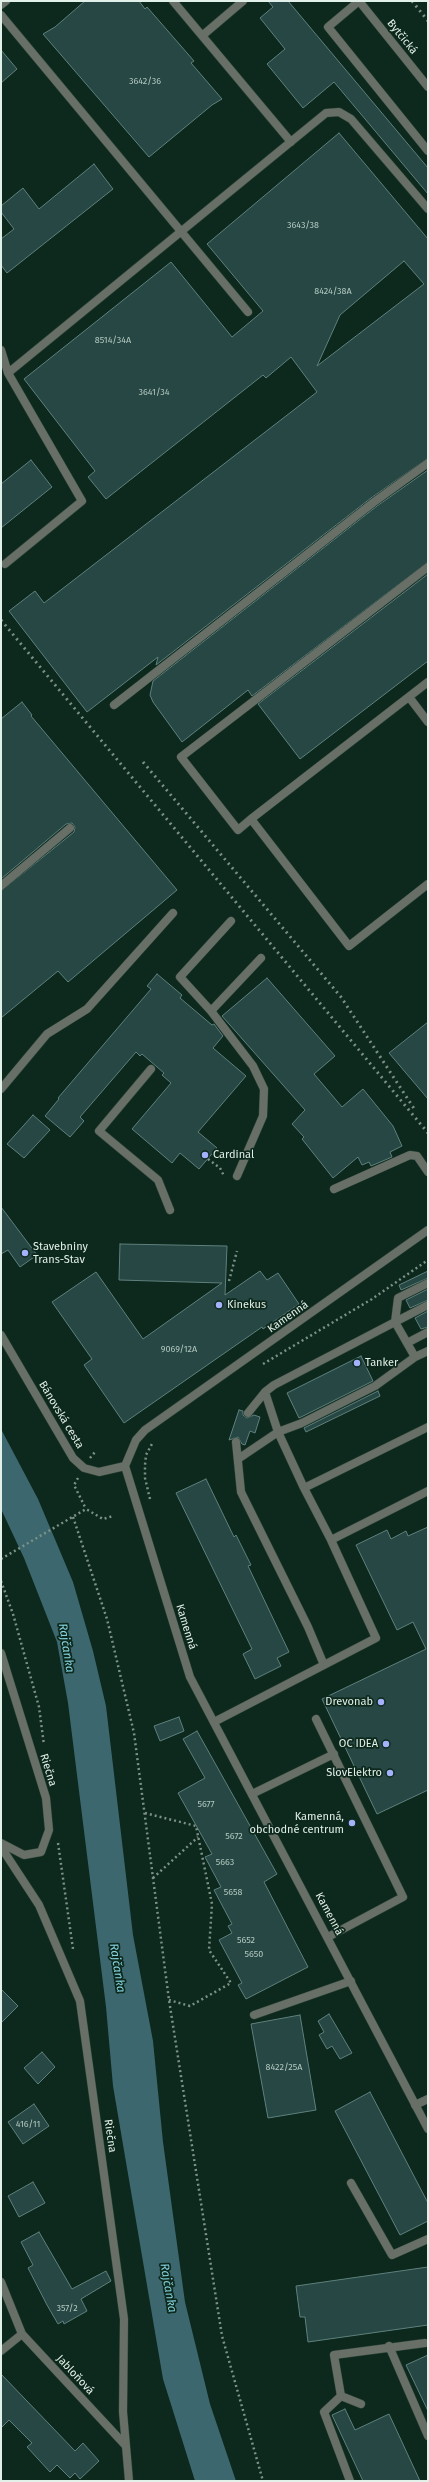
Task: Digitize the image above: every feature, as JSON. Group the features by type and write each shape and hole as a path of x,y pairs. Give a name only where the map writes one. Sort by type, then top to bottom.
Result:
{"street":[{"path":"1,5 6,1"},
{"path":"173,1 291,142"},
{"path":"202,35 243,1"},
{"path":"359,1 328,27 428,151"},
{"name":"Bytčická","path":"359,1 428,87"},
{"path":"1,15 248,312"},
{"path":"8,373 326,113 339,112 351,118 428,209"},
{"path":"1,350 8,373 82,501 5,564"},
{"path":"114,705 374,502 428,463"},
{"path":"428,567 181,757 238,830 428,682"},
{"path":"409,697 428,722"},
{"path":"251,819 349,946 428,884"},
{"path":"1,886 70,828"},
{"path":"1,1089 47,1034 87,1009 172,913"},
{"path":"231,921 180,977 211,1011 253,1066 264,1089 263,1116 237,1176"},
{"path":"211,1011 261,958"},
{"path":"151,1070 99,1130 158,1180 170,1210"},
{"path":"334,1189 410,1155 417,1156 428,1172"},
{"name":"Kamenná","path":"427,2125 415,2105 190,1676 125,1466 136,1440 145,1430 298,1324 428,1230"},
{"path":"415,1357 395,1322 398,1298 428,1283"},
{"path":"248,1413 265,1392 274,1385 428,1305"},
{"path":"407,1343 428,1332"},
{"name":"Bánovská cesta","path":"1,1335 73,1458 84,1468 99,1472 125,1466"},
{"path":"238,1459 278,1432 302,1423 375,1386 415,1357 428,1351"},
{"path":"214,1722 376,1638 331,1540 304,1488 278,1432 265,1392"},
{"path":"304,1488 428,1427"},
{"path":"236,1442 240,1492 308,1627 324,1665"},
{"path":"331,1540 428,1491"},
{"name":"Riečna","path":"1,1653 46,1798 49,1830 41,1852 24,1855 1,1842"},
{"path":"316,1719 403,1897 328,1937"},
{"path":"252,1794 334,1754"},
{"name":"Riečna","path":"1,1847 39,1905 80,2001 124,2319 123,2412 126,2446"},
{"path":"254,2015 351,1982"},
{"path":"415,2105 428,2099"},
{"path":"351,2183 392,2256 428,2239"},
{"name":"Jabloňová","path":"1,2282 22,2334 126,2446"},
{"path":"1,2351 22,2334"},
{"path":"341,2396 334,2355 389,2346 425,2343"},
{"path":"389,2346 428,2436"},
{"path":"341,2396 361,2404"},
{"path":"341,2396 324,2412 350,2481"},
{"path":"126,2446 129,2481"}],"path":[{"path":"208,1159 220,1168 227,1181"},
{"path":"229,1281 237,1251"},
{"path":"258,1367 372,1298 428,1260"},
{"path":"151,1505 145,1478 145,1465 146,1455 157,1438"},
{"path":"74,1485 86,1510 103,1519 113,1516"},
{"path":"1,1558 86,1510"},
{"path":"73,1517 107,1619 134,1733 169,2000 222,2336 263,2481"},
{"path":"145,1813 196,1826 212,1904 209,1950 231,1983 190,2006 169,2000"},
{"path":"153,1878 198,1837"}],"water":[{"name":"Rajčanka","path":"1,1429 38,1499 73,1582 93,1651 106,1706 133,1935 153,2041 163,2142 185,2302 210,2404 236,2481 195,2481 163,2379 113,2086 106,2007 68,1703 57,1642 24,1558 1,1509"}],"building":[{"path":"85,1 139,1 145,9 147,7 194,61 191,63 222,99 212,105 149,157 43,34 55,27"},
{"path":"268,1 288,1 428,168 428,194 334,82 303,108 267,64 285,49 260,18 273,7"},
{"path":"1,50 17,69 1,83"},
{"path":"339,133 428,239 428,458 371,498 156,665 158,657 87,712 9,611 35,591 44,603 317,392 291,357 266,378 263,375 106,499 88,477 95,471 24,379 171,262 232,337 263,311 207,244","holes":["404,261 424,284 317,366 340,315"]},
{"path":"94,164 113,189 7,273 1,265 1,239 14,229 1,212 1,206 23,188 39,209"},
{"path":"31,460 52,487 1,528 1,484"},
{"path":"428,470 428,562 252,696 248,690 182,742 153,702 150,695 153,681 377,506"},
{"path":"428,574 428,661 300,759 258,704"},
{"path":"22,702 32,715 31,716 177,890 68,982 58,971 1,1018 1,891 74,832 75,827 72,823 66,824 1,879 1,719"},
{"path":"157,974 182,995 180,998 212,1025 214,1024 223,1036 213,1048 246,1076 198,1132 217,1148 199,1169 180,1153 172,1163 132,1129 171,1083 162,1075 164,1073 142,1054 140,1056 136,1052 80,1117 84,1121 70,1137 45,1116 59,1099 58,1098 151,989 147,986"},
{"path":"267,978 335,1056 314,1074 342,1107 363,1089 393,1126 402,1146 390,1152 392,1157 371,1166 369,1162 362,1165 358,1157 333,1178 302,1139 304,1137 292,1124 305,1110 222,1016"},
{"path":"428,1022 428,1099 389,1053"},
{"path":"33,1115 50,1130 24,1158 7,1144"},
{"path":"1,1207 37,1255 20,1267 8,1250 1,1254"},
{"path":"120,1244 227,1246 225,1295 260,1271 267,1280 278,1273 299,1304 263,1329 262,1327 124,1423 84,1365 92,1359 52,1302 96,1272 143,1339 222,1283 119,1280"},
{"path":"428,1271 428,1278 401,1290 399,1285"},
{"path":"428,1289 428,1300 410,1308 406,1300"},
{"path":"428,1311 428,1327 421,1329 415,1318"},
{"path":"361,1356 373,1381 299,1418 287,1393"},
{"path":"378,1391 380,1396 306,1432 304,1428"},
{"path":"239,1410 243,1411 243,1415 247,1418 254,1415 260,1417 255,1433 250,1431 245,1445 242,1444 238,1437 229,1440"},
{"path":"206,1479 234,1537 236,1535 251,1565 248,1566 289,1652 277,1658 281,1666 255,1679 243,1654 252,1649 176,1493"},
{"name":"OC IDEA","path":"428,1527 428,1790 377,1814 322,1699 426,1649 413,1622 397,1630 356,1545 387,1530 391,1539 406,1531 408,1536"},
{"path":"179,1717 184,1731 160,1741 154,1726"},
{"path":"197,1731 277,1874 264,1882 308,1967 246,1999 238,1985 242,1983 219,1940 232,1933 228,1926 232,1924 214,1890 221,1887 205,1857 212,1854 178,1793 205,1778 183,1739"},
{"path":"1,1989 18,2006 1,2023"},
{"path":"329,2014 352,2053 340,2059 332,2046 327,2049 319,2035 324,2032 318,2021"},
{"path":"300,2015 316,2110 268,2118 251,2024"},
{"path":"42,2052 55,2067 38,2084 24,2068"},
{"path":"370,2092 428,2203 428,2221 400,2235 335,2111"},
{"path":"34,2104 49,2126 23,2144 8,2122"},
{"path":"33,2182 45,2203 19,2217 8,2196"},
{"path":"39,2232 72,2289 106,2271 111,2281 81,2299 87,2311 64,2324 63,2321 58,2324 28,2268 33,2265 21,2242"},
{"path":"428,2267 428,2325 308,2342 305,2317 300,2317 296,2286"},
{"path":"428,2355 428,2411 406,2365"},
{"path":"1,2374 75,2451 83,2443 99,2461 80,2479 75,2473 70,2478 57,2465 50,2472 27,2447 32,2443 9,2420 1,2428"},
{"path":"345,2409 355,2430 389,2414 420,2481 363,2481 332,2415"}],"railway":[{"path":"412,1 428,21"},
{"path":"1,620 428,1133"},
{"path":"143,762 341,997 415,1110"}],"place":[{"name":"Cardinal","path":"205,1155"},
{"name":"Stavebniny Trans-Stav","path":"25,1253"},
{"name":"Kinekus","path":"219,1305"},
{"name":"Tanker","path":"357,1363"},
{"name":"Drevonab","path":"381,1702"},
{"name":"OC IDEA","path":"386,1744"},
{"name":"SlovElektro","path":"390,1773"},
{"name":"Kamenná, obchodné centrum","path":"352,1823"}]}
